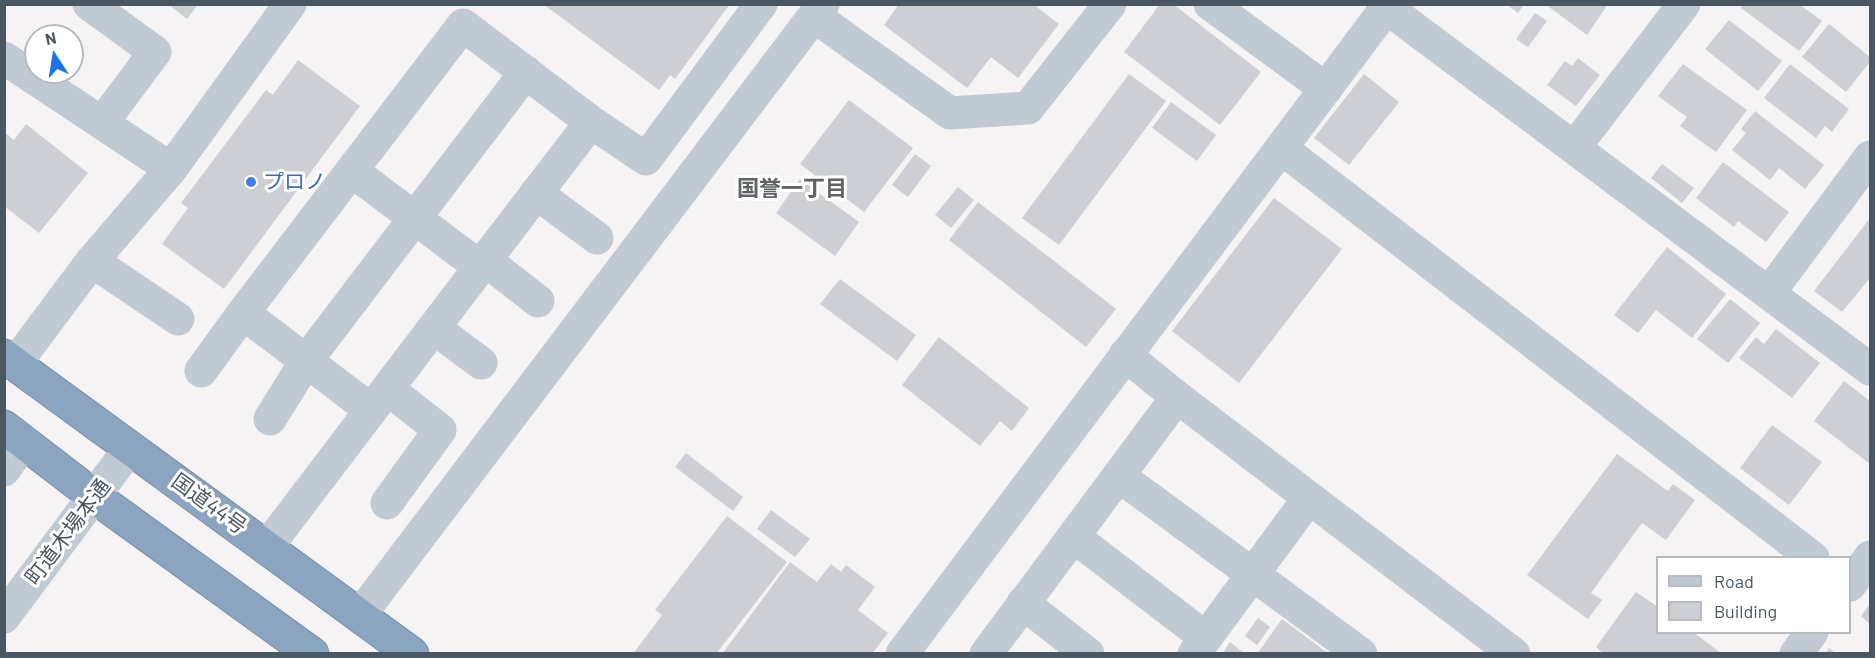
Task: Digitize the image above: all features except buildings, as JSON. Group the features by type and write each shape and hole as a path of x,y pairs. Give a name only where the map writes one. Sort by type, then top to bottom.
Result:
{"highway":[{"name":"国道44号","path":"10,360 412,654"},
{"path":"14,434 95,497 312,654"}],"street":[{"path":"89,4 155,52 102,123"},
{"path":"10,360 171,169 290,4"},
{"path":"201,371 463,25 591,122 646,159 761,4"},
{"path":"360,615 818,10 950,113 1028,108 1110,4"},
{"path":"1210,4 1326,89"},
{"path":"1574,148 1684,4"},
{"path":"902,654 1388,6 1870,369"},
{"path":"4,58 171,169"},
{"path":"270,419 306,361 526,72"},
{"path":"267,547 591,122"},
{"path":"1281,148 1810,556"},
{"path":"1769,293 1870,157"},
{"path":"352,171 415,218 538,301"},
{"path":"536,193 597,238"},
{"path":"92,261 178,319"},
{"path":"243,313 306,361 440,430 387,503"},
{"path":"434,328 481,363"},
{"path":"1125,355 1514,654"},
{"path":"986,654 1177,397"},
{"path":"4,470 14,434"},
{"name":"町道木場本通","path":"4,617 130,448"},
{"path":"1119,476 1254,573 1361,654"},
{"path":"1074,537 1200,646 1309,498"},
{"path":"1851,584 1870,557"},
{"path":"1023,603 1088,654"},
{"path":"1796,654 1811,634"}],"place":[{"name":"プロノ","path":"251,182"}],"district":[{"name":"国誉一丁目","path":"792,189"}]}
